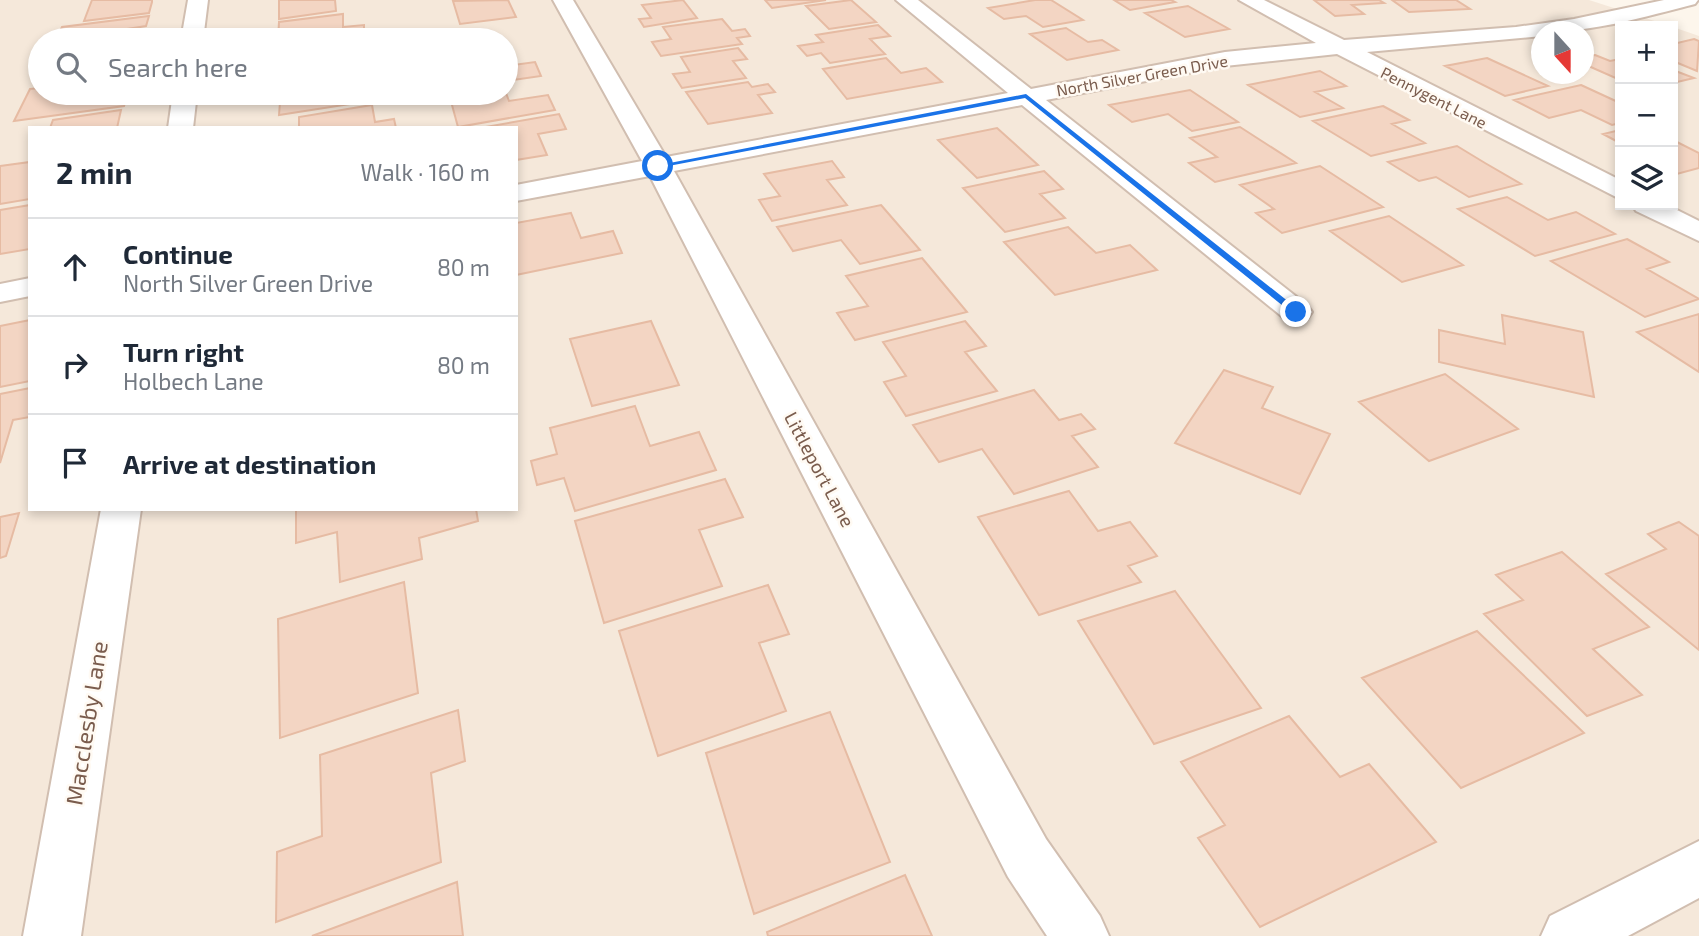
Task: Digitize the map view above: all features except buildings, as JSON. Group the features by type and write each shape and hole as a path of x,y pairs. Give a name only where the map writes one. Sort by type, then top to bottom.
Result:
{"street":[{"path":"194,28 198,0"},
{"name":"Littleport Lane","path":"563,0 658,166 1027,858 1080,936"},
{"path":"906,0 1296,312"},
{"name":"Pennygent Lane","path":"1249,0 1615,188"},
{"name":"North Silver Green Drive","path":"518,193 1225,60 1335,46 1506,34 1645,13 1688,0"},
{"path":"180,126 183,105"},
{"path":"1658,211 1699,208"},
{"path":"1658,211 1699,232"},
{"path":"0,293 28,287"},
{"name":"Macclesby Lane","path":"52,936 121,511"},
{"path":"1570,936 1699,867"}],"shaded area":[{"path":"0,0 1589,0 1654,21 1615,21 1615,210 1678,210 1678,29 1699,36 1699,936 0,936"}],"route":[{"path":"658,166 1026,96 1296,312"}]}
